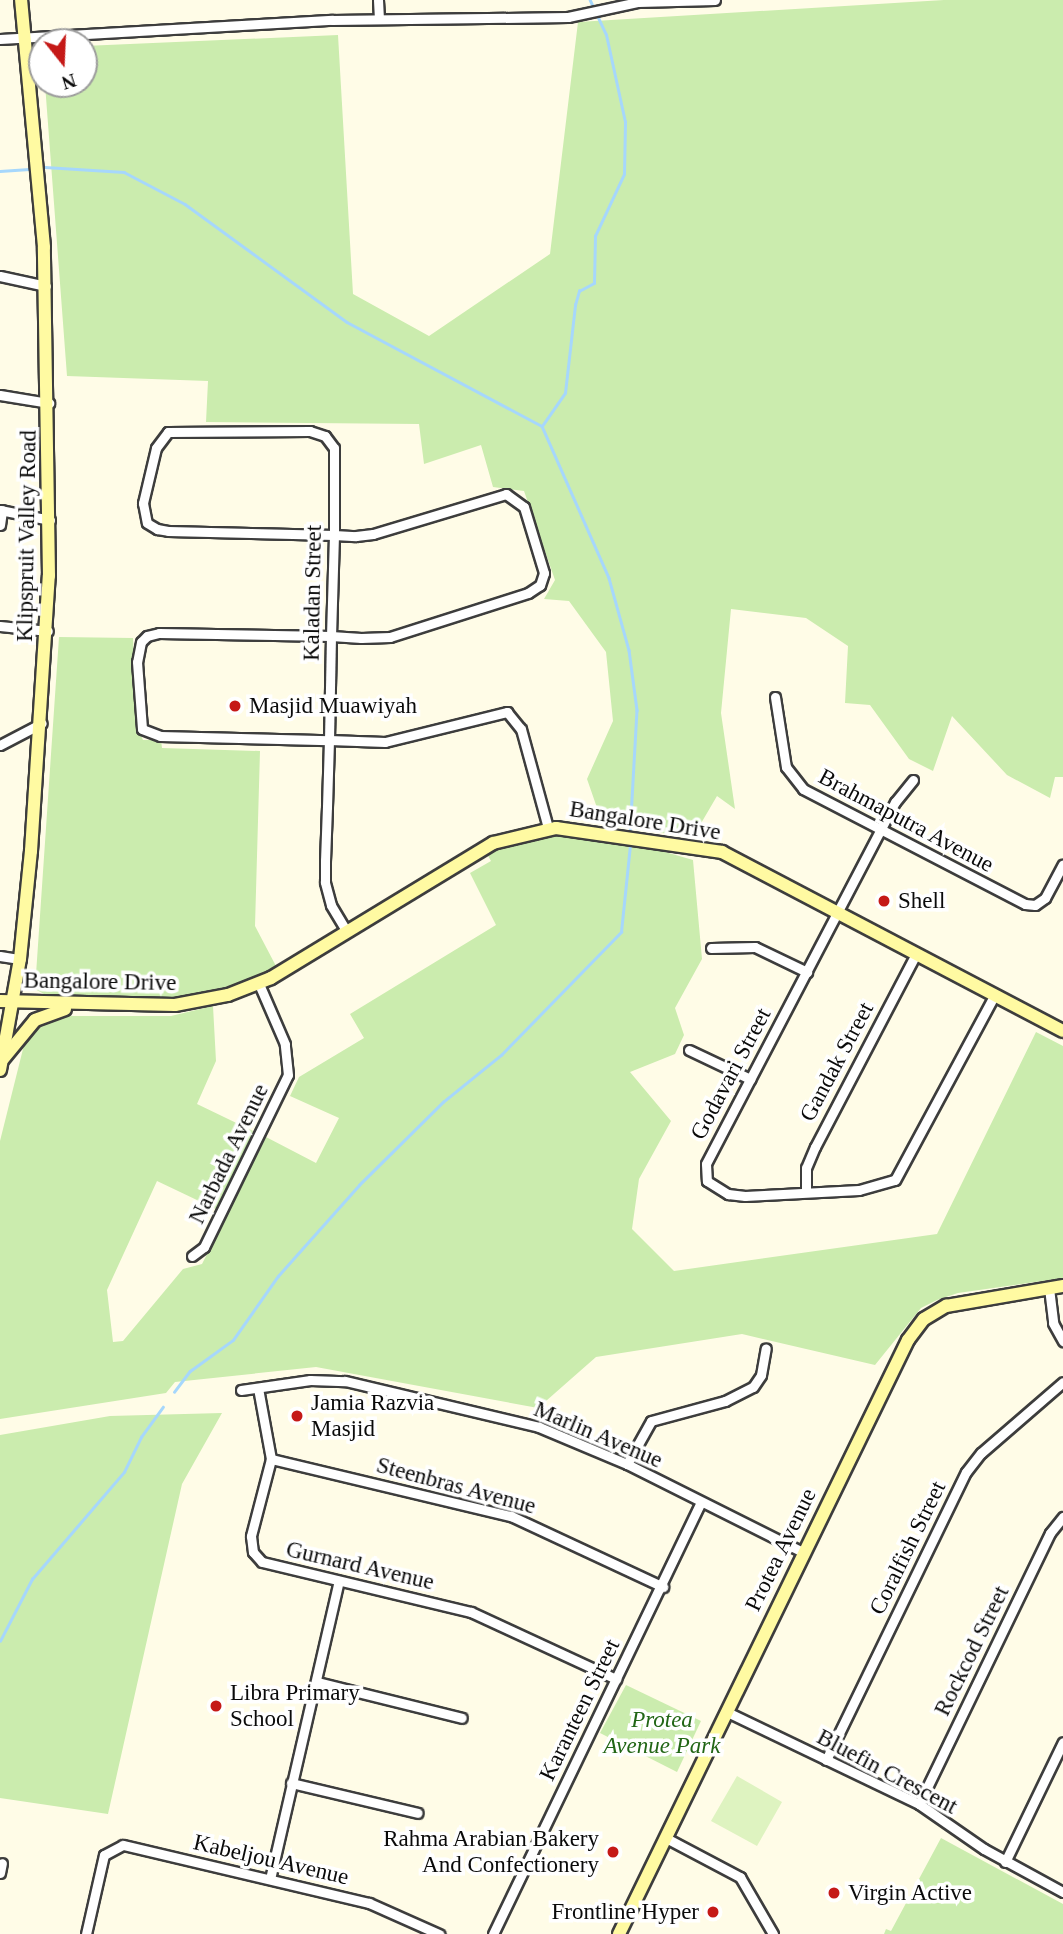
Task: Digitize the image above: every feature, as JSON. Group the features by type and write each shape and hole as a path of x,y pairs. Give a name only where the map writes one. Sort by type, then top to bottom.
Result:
{"street":[{"name":"Klipspruit Valley Road","path":"1,1066 6,1001 20,960 48,631 50,520 46,286 21,0"},
{"path":"378,0 379,19"},
{"path":"0,39 379,19 568,17 638,2 715,0"},
{"path":"0,276 46,286"},
{"path":"0,395 49,402"},
{"name":"Kaladan Street","path":"334,535 168,531 152,527 144,516 156,448 167,432 310,431 325,436 334,448 334,535 325,882 331,905 347,933"},
{"path":"334,535 373,534 506,494 524,507 544,573 540,585 528,593 411,631 377,639 159,633 141,642 137,662 140,724 150,734 405,740 506,712 520,729 548,828"},
{"path":"0,525 1,510 50,520"},
{"path":"0,626 48,631"},
{"name":"Brahmaputra Avenue","path":"775,697 786,767 794,782 1030,905 1045,898 1063,864"},
{"path":"0,745 42,723"},
{"name":"Godavari Street","path":"913,780 881,829 750,1079 706,1164 706,1179 734,1195 880,1188 895,1180 995,994"},
{"name":"Bangalore Drive","path":"6,1001 82,1005 190,1004 259,984 493,843 548,828 619,834 722,852 1063,1031"},
{"path":"711,948 755,947 807,972"},
{"name":"Gandak Street","path":"806,1192 811,1156 916,954"},
{"path":"0,956 20,960"},
{"name":"Narbada Avenue","path":"192,1256 204,1247 288,1075 285,1044 259,984"},
{"path":"1,1066 35,1020 82,1005"},
{"path":"689,1050 750,1079"},
{"name":"Protea Avenue","path":"619,1934 803,1552 916,1328 953,1304 1063,1286"},
{"path":"1049,1288 1053,1323 1063,1341"},
{"path":"627,1464 651,1421 725,1401 753,1387 761,1376 766,1348"},
{"name":"Marlin Avenue","path":"241,1390 321,1380 368,1385 539,1427 627,1464 803,1552"},
{"name":"Coralfish Street","path":"826,1760 966,1472 981,1453 1063,1382"},
{"name":"Gurnard Avenue","path":"258,1388 271,1458 251,1536 253,1552 262,1562 483,1616 616,1679"},
{"name":"Steenbras Avenue","path":"271,1458 511,1516 663,1587"},
{"name":"Karanteen Street","path":"493,1934 663,1587 701,1502"},
{"name":"Rockcod Street","path":"919,1804 1050,1533 1063,1517"},
{"path":"270,1880 339,1581"},
{"path":"317,1682 462,1718"},
{"name":"Bluefin Crescent","path":"727,1712 919,1804 1005,1862 1063,1892"},
{"path":"1005,1862 1063,1741"},
{"path":"291,1783 418,1813"},
{"path":"666,1838 740,1877 774,1934"},
{"name":"Kabeljou Avenue","path":"86,1934 104,1855 117,1846 131,1846 369,1903 439,1934"}],"green space":[{"path":"944,0 1063,0 1063,777 1055,777 1050,798 1007,775 952,716 933,771 909,759 870,705 845,703 848,646 806,618 731,609 721,713 735,809 717,796 693,837 603,825 587,779 613,721 606,652 569,601 544,599 555,580 524,491 493,487 481,445 424,464 419,424 206,422 208,381 67,376 46,98 98,98 98,45 338,35 353,294 429,336 550,254 578,22"},
{"path":"59,637 133,638 136,725 143,740 161,740 162,748 260,751 255,926 277,968 248,982 171,999 44,994 35,989"},
{"path":"553,834 648,847 693,860 702,959 675,1008 684,1035 675,1054 630,1072 671,1121 639,1179 632,1229 674,1271 937,1234 1036,1032 1063,1046 1063,1278 958,1293 937,1300 921,1308 875,1365 742,1334 596,1357 538,1408 316,1367 175,1382 166,1393 0,1419 0,1141 26,1037 39,1022 59,1016 171,1016 213,1006 216,1061 197,1104 253,1131 220,1211 157,1181 107,1290 113,1342 123,1341 183,1269 202,1264 266,1137 316,1163 339,1118 290,1096 299,1077 364,1038 350,1014 496,925 470,873 491,861 487,854 498,848"},
{"path":"222,1413 182,1484 108,1814 0,1798 0,1435 110,1416"},
{"name":"Protea Avenue Park","path":"626,1685 701,1721 677,1772 600,1733"},
{"path":"737,1776 782,1802 757,1846 711,1821"},
{"path":"941,1838 1063,1904 1063,1934 884,1934 886,1929 891,1931"}],"waterway":[{"path":"542,426 565,393 575,305 579,291 594,283 595,236 624,174 625,122 606,35 590,0"},
{"path":"45,167 124,172 185,204 347,322 542,426 609,578 629,650 637,710 630,834"},
{"path":"0,171 29,169"},
{"path":"174,1392 190,1371 233,1340 278,1276 359,1185 443,1102 501,1055 621,932 630,845"},
{"path":"0,1641 32,1579 124,1472 141,1437 163,1407"}],"place":[{"name":"Masjid Muawiyah","path":"235,706"},
{"name":"Shell","path":"884,901"},
{"name":"Jamia Razvia Masjid","path":"297,1416"},
{"name":"Libra Primary School","path":"216,1706"},
{"name":"Rahma Arabian Bakery And Confectionery","path":"613,1852"},
{"name":"Virgin Active","path":"834,1893"},
{"name":"Frontline Hyper","path":"713,1912"}]}
